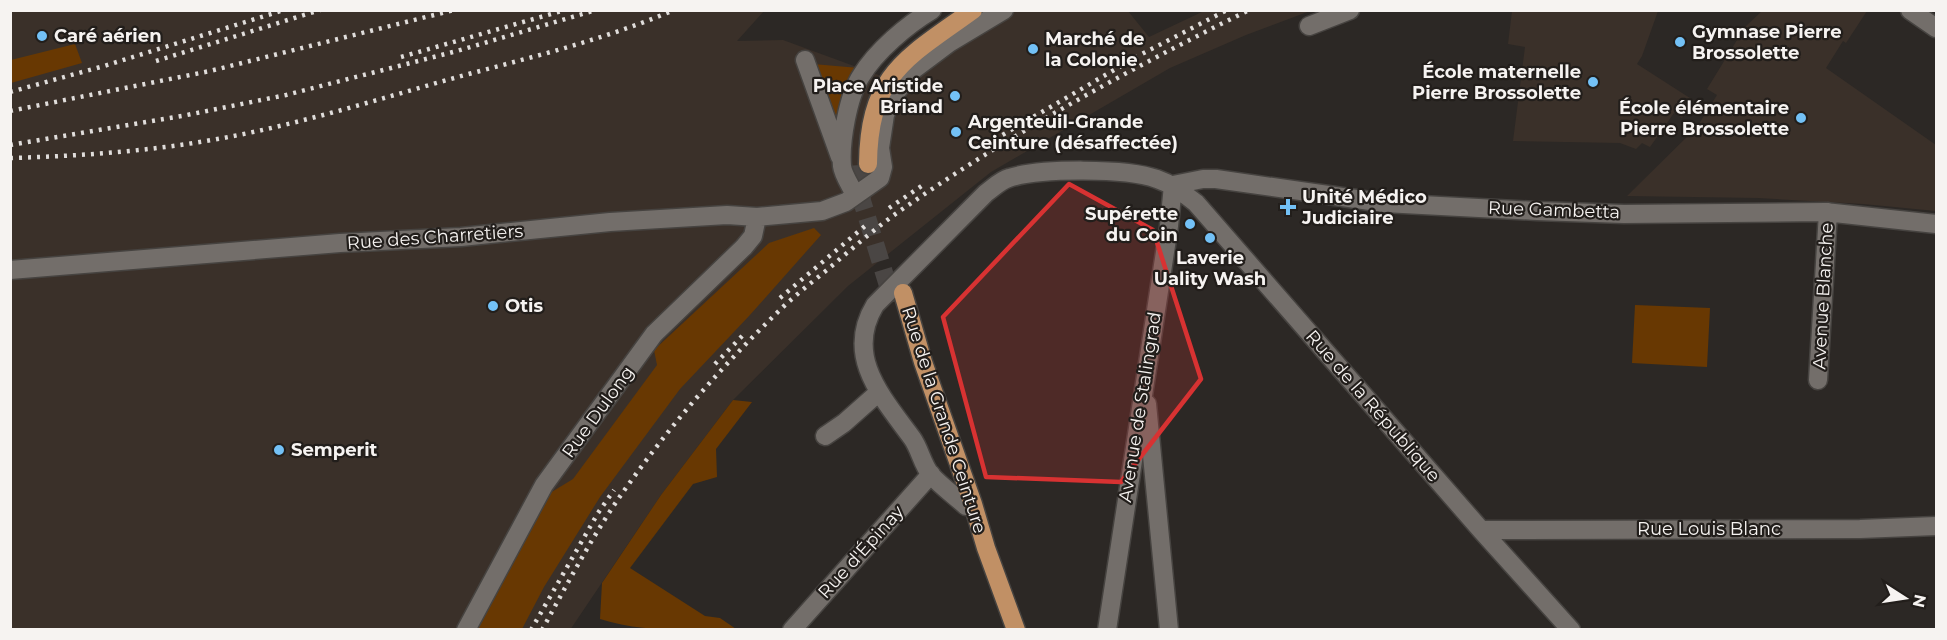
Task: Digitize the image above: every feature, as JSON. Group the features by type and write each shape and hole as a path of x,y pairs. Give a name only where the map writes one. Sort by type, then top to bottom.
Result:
{"main road":[{"path":"857,164 861,127 878,80 906,50 960,10"},
{"path":"857,164 881,93 891,77 911,55 973,10"},
{"name":"Rue de la Grande Ceinture","path":"986,548 966,506 898,297 923,362 1016,630"}],"street":[{"path":"857,164 842,168 855,195 880,178 882,129 891,99 902,83 913,70 932,55 1004,10"},
{"path":"1309,26 1350,10"},
{"path":"1910,10 1936,28"},
{"path":"857,164 845,123 851,98 860,77 877,55 924,12"},
{"path":"805,60 857,164"},
{"name":"Rue de la Grande Ceinture","path":"966,506 931,474 915,442 879,392 870,375 863,343 868,316 875,305 987,193 1007,178 1037,173 1098,171 1136,173 1173,185"},
{"name":"Rue Gambetta","path":"1173,185 1216,179 1384,203 1624,214 1828,212 1936,224"},
{"name":"Avenue de Stalingrad","path":"1107,630 1169,226 1173,185"},
{"name":"Rue de la République","path":"1173,185 1196,202 1571,630"},
{"name":"Rue des Charretiers","path":"10,270 340,243 461,237 610,222 727,215 757,217 822,211 846,202 855,195"},
{"name":"Avenue Blanche","path":"1818,380 1828,212"},
{"name":"Rue Dulong","path":"466,630 544,485 654,334 753,236 757,217"},
{"path":"1144,379 1169,630"},
{"path":"825,436 844,423 879,392"},
{"name":"Rue d'Épinay","path":"792,630 931,474"},
{"name":"Rue Louis Blanc","path":"1481,530 1860,529 1936,526"}],"highlighted area":[{"path":"1069,184 1153,230 1201,379 1121,482 986,477 943,317"}],"shaded area":[{"path":"10,11 764,11 737,41 783,40 884,77 1003,11 1128,11 1149,37 1204,11 1310,11 1246,35 1170,68 991,172 848,286 733,400 661,495 570,630 11,629"},
{"name":"École maternelle Pierre Brossolette","path":"1512,11 1658,11 1637,64 1693,100 1682,118 1674,113 1650,147 1642,143 1636,149 1620,143 1513,141 1525,47 1508,44"},
{"name":"École élémentaire Pierre Brossolette","path":"1762,11 1867,11 1846,43 1843,41 1826,68 1936,145 1936,211 1758,198 1627,196 1697,127 1717,95 1707,89 1745,27"},
{"path":"75,44 82,63 11,83 11,60"},
{"path":"813,64 859,68 837,121 833,121"},
{"path":"814,228 821,235 680,389 600,497 544,587 522,629 475,630 550,493 573,479 657,365 654,350 769,243"},
{"path":"1635,305 1710,308 1707,367 1632,363"},
{"path":"733,400 752,402 716,449 717,477 693,484 630,568 705,616 720,618 736,629 650,629 600,619 602,583 661,495"}],"tunnel":[{"path":"859,165 862,201 893,302"}],"railway":[{"path":"10,92 104,66 284,10"},
{"path":"156,61 320,10"},
{"path":"10,111 210,71 454,10"},
{"path":"401,57 565,10"},
{"path":"10,145 182,116 286,95 457,51 596,10"},
{"path":"10,158 144,150 254,132 571,46 623,30 674,10"},
{"path":"987,144 1138,56 1227,10"},
{"path":"542,630 595,535 648,458 722,369 794,297 889,219 950,177 1033,125 1162,54 1249,10"},
{"path":"889,208 926,183"},
{"path":"780,298 865,226"},
{"path":"715,364 746,332"},
{"path":"531,630 598,513 614,490"}],"place":[{"name":"Caré aérien","path":"42,36"},
{"name":"Gymnase Pierre Brossolette","path":"1680,42"},
{"name":"Marché de la Colonie","path":"1033,49"},
{"name":"École maternelle Pierre Brossolette","path":"1593,82"},
{"name":"Place Aristide Briand","path":"955,96"},
{"name":"École élémentaire Pierre Brossolette","path":"1801,118"},
{"name":"Argenteuil-Grande Ceinture (désaffectée)","path":"956,132"},
{"name":"Unité Médico Judiciaire","path":"1288,207"},
{"name":"Supérette du Coin","path":"1190,224"},
{"name":"Laverie Uality Wash","path":"1210,238"},
{"name":"Otis","path":"493,306"},
{"name":"Semperit","path":"279,450"}]}
